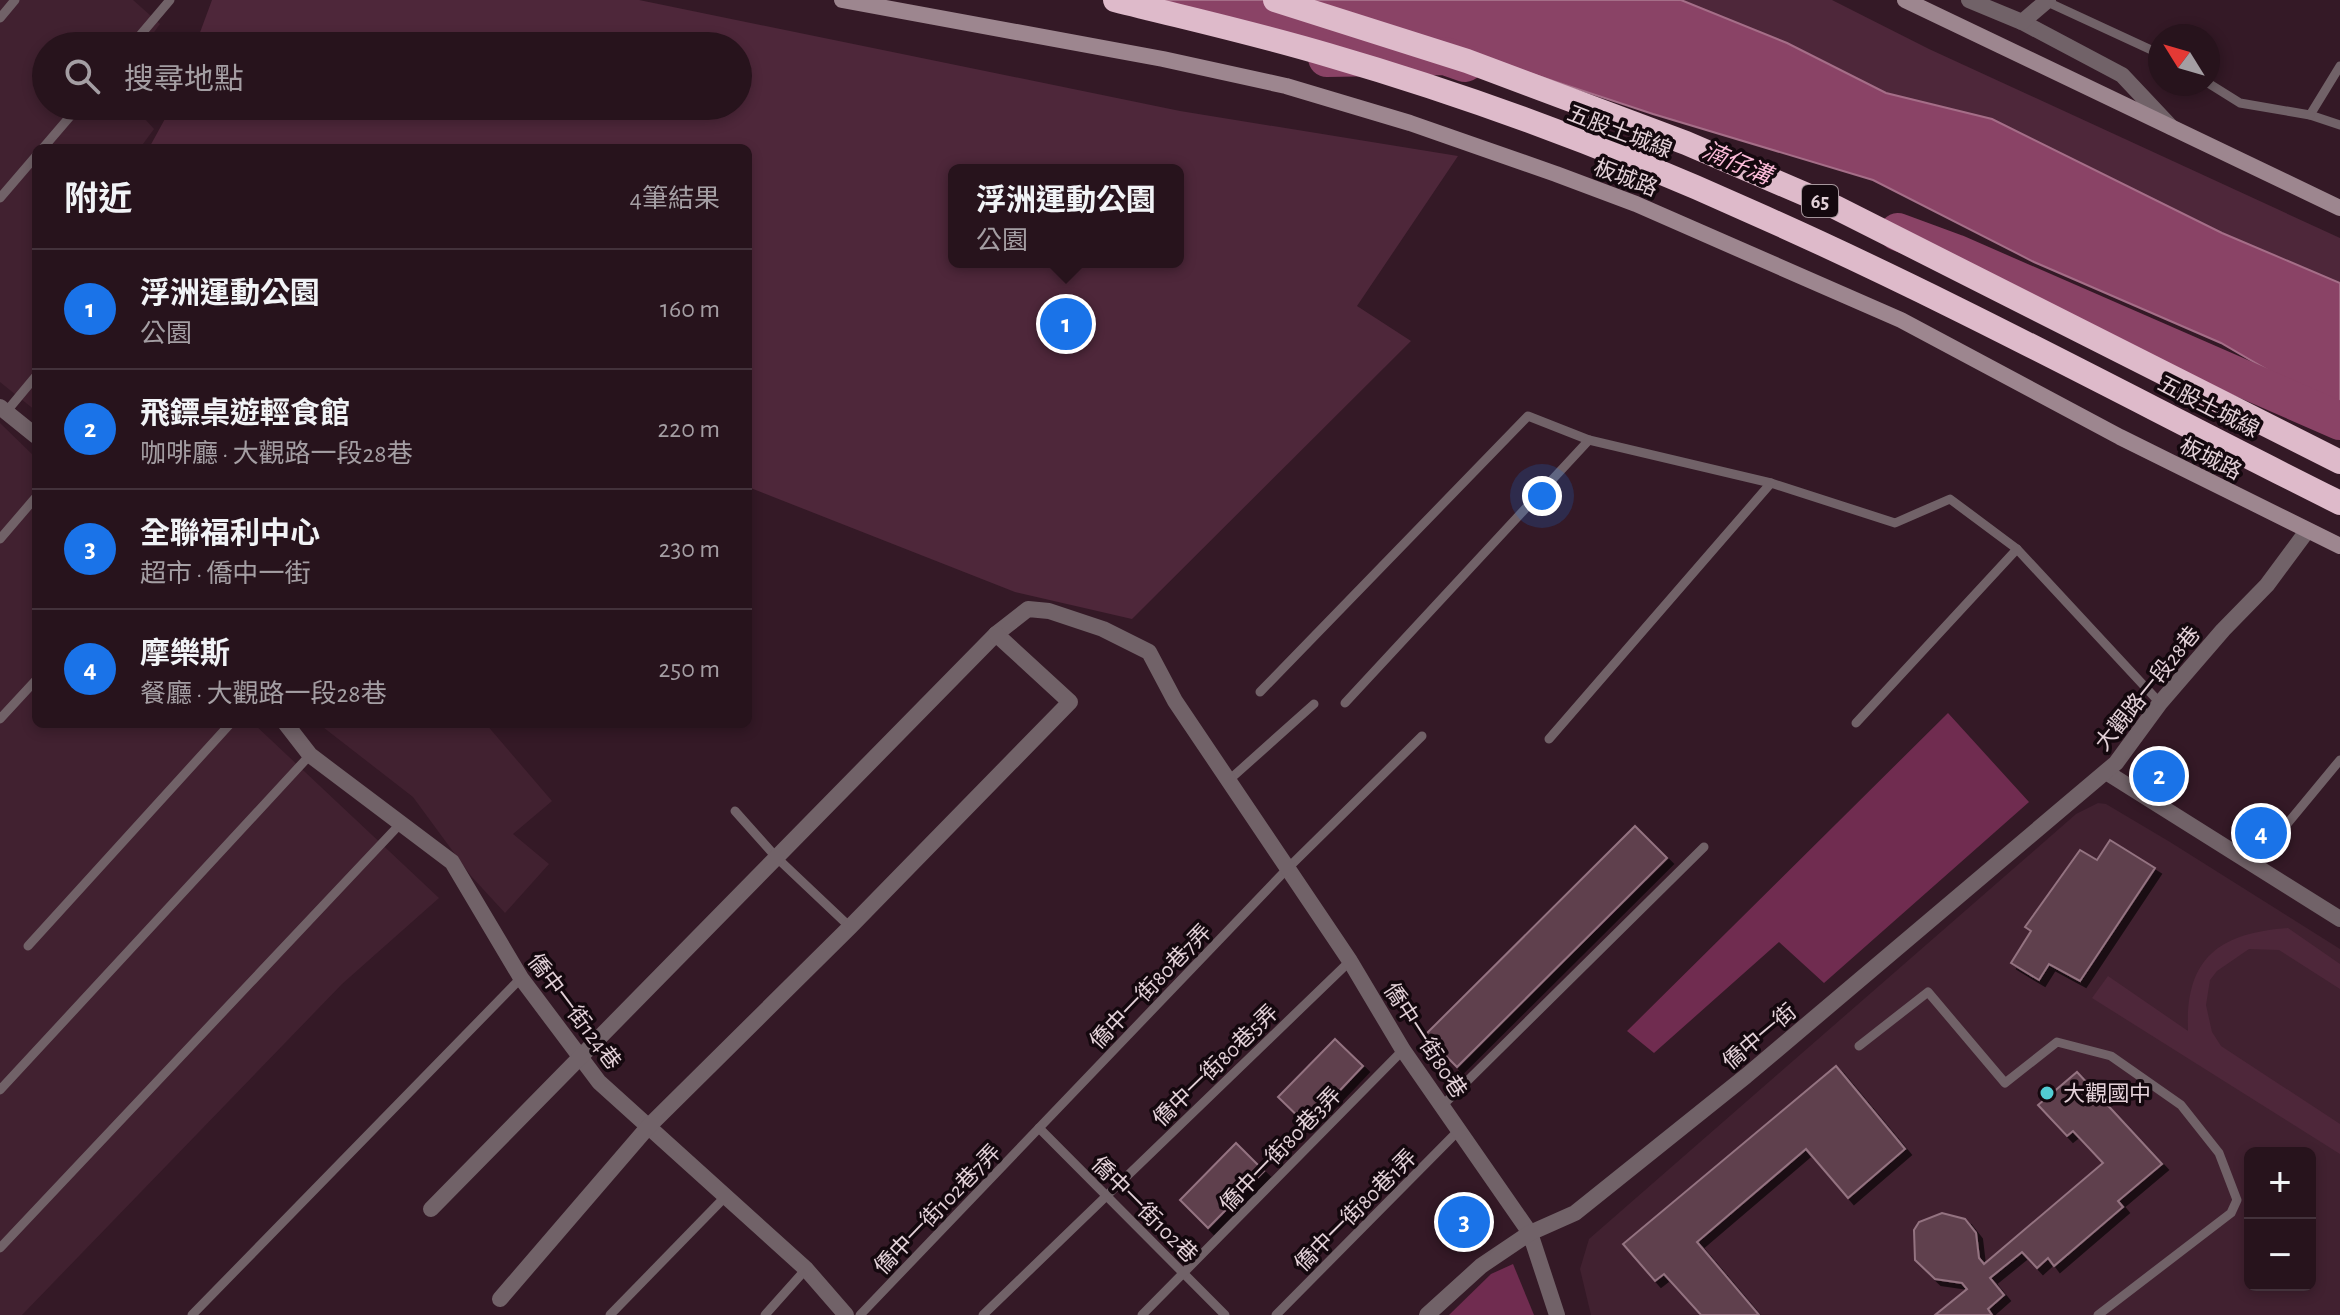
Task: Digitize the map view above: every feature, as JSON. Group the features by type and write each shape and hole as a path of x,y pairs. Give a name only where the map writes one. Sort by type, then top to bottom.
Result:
{"highway":[{"name":"五股土城線","path":"1115,0 1328,55 1516,118 1660,174 1754,213 1975,319 2340,503"},
{"name":"五股土城線","path":"1275,0 1467,61 1686,143 1821,201 2340,462"}],"street":[{"name":"板城路","path":"842,0 1148,56 1286,86 1410,123 1556,174 1636,204 1901,320 2340,546"},
{"path":"1905,0 2340,208"},
{"path":"1969,0 2022,22 2122,75 2176,132"},
{"path":"2022,22 2046,1"},
{"path":"3,409 32,433"},
{"name":"大觀路一段28巷","path":"2307,531 2267,585 2160,703 2106,772 2340,919"},
{"name":"僑中一街80巷","path":"431,1209 996,634 1028,609 1049,611 1103,629 1149,652 1175,701 1350,961 1403,1050 1530,1233 1557,1315"},
{"path":"500,1299 648,1127 850,927 1070,702 996,634"},
{"name":"僑中一街124巷","path":"289,728 310,755 452,862 521,978 578,1058 724,1198 806,1269 846,1315"},
{"name":"僑中一街","path":"1427,1315 1481,1266 1530,1233 1575,1213 1746,1076 2106,772"}],"lane":[{"path":"0,18 15,0"},
{"path":"143,32 170,0"},
{"path":"2046,1 2148,48"},
{"path":"2310,115 2340,66"},
{"path":"2220,90 2240,103 2310,115 2340,125"},
{"path":"46,144 67,120"},
{"path":"0,198 32,161"},
{"path":"3,409 32,380"},
{"path":"1260,692 1528,416 1589,440 1771,483 1895,523 1950,499 2017,549 2160,703"},
{"path":"1345,703 1589,440"},
{"path":"1549,739 1771,483"},
{"path":"0,539 32,502"},
{"path":"1856,723 2017,549"},
{"path":"0,719 32,684"},
{"path":"1228,781 1314,704"},
{"path":"28,946 226,728"},
{"name":"僑中一街80巷7弄","path":"1039,1128 1287,869 1422,736"},
{"path":"0,1090 310,755"},
{"path":"2254,864 2340,760"},
{"path":"735,811 776,857 850,927"},
{"path":"0,1248 402,822"},
{"path":"1442,1106 1704,847"},
{"name":"僑中一街80巷5弄","path":"983,1315 1350,961"},
{"path":"192,1315 521,978"},
{"path":"1859,1046 1928,992 2005,1083 2057,1042 2111,1056 2181,1105 2219,1153 2237,1200 2231,1213 2098,1315"},
{"name":"僑中一街80巷3弄","path":"1142,1315 1403,1050"},
{"name":"僑中一街102巷","path":"1039,1128 1225,1315"},
{"name":"僑中一街102巷7弄","path":"860,1315 1039,1128"},
{"name":"僑中一街80巷1弄","path":"1276,1315 1459,1130"},
{"path":"610,1315 724,1198"},
{"path":"765,1315 806,1269"}],"shaded area":[{"path":"0,0 133,0 160,24 154,32 32,32 32,120 146,120 154,129 143,144 32,144 32,408 0,382"},
{"path":"212,0 639,0 1180,111 1458,156 1357,306 1411,341 1132,619 1015,592 752,489 752,144 151,144 164,120 752,120 752,32 200,32"},
{"path":"1111,0 1681,0 1787,43 1886,93 1992,119 2222,233 2340,283 2340,412 2221,343 2034,262 1873,180 1653,114 1514,68 1330,45"},
{"path":"1656,0 1832,0 1929,49 2340,238 2340,297"},
{"path":"0,423 32,454 32,728 258,728 439,898 342,984 22,1315 0,1315"},
{"path":"1948,713 2029,802 1824,983 1779,942 1654,1053 1627,1031"},
{"path":"324,728 489,728 552,801 513,834 549,864 505,913 471,876 413,797"},
{"name":"大觀國中","path":"2098,803 2106,804 2170,842 2340,949 2340,1315 1591,1315 1580,1269 1589,1239 2076,814"},
{"path":"2288,928 2340,964 2340,989 2279,950 2249,949 2217,971 2210,980 2206,1005 2212,1032 2221,1046 2340,1124 2340,1154 2092,998 2108,976 2188,1031 2193,985 2200,968 2211,954 2242,936"},
{"path":"1513,1264 1534,1315 1449,1315 1491,1274"}],"building":[{"path":"1635,826 1667,858 1457,1067 1425,1035"},
{"path":"2110,840 2155,868 2080,981 2049,964 2039,980 2011,963 2031,931 2025,927 2080,850 2097,860"},
{"path":"1335,1039 1363,1066 1307,1125 1278,1097"},
{"path":"1836,1066 1905,1149 1848,1198 1806,1149 1697,1242 1759,1315 1701,1315 1664,1274 1655,1281 1623,1244"},
{"path":"2077,1072 2162,1164 2118,1201 2123,1207 2054,1266 2048,1258 2037,1268 2022,1252 1990,1278 2004,1295 1988,1309 1992,1315 1935,1315 1967,1289 1962,1283 1935,1279 1915,1260 1914,1230 1919,1222 1942,1213 1965,1219 1976,1233 1979,1258 1984,1264 2103,1163 2073,1131 2067,1136 2038,1105"},
{"path":"1236,1143 1264,1171 1208,1228 1180,1200"}],"waterway":[{"name":"湳仔溝","path":"1327,58 1445,56 1465,63"},
{"name":"湳仔溝","path":"1898,232 1955,253 2340,421"}],"place":[{"name":"浮洲運動公園","path":"1066,324"},
{"name":"飛鏢桌遊輕食館","path":"2159,776"},
{"name":"摩樂斯","path":"2261,833"},
{"name":"大觀國中","path":"2047,1093"},
{"name":"全聯福利中心","path":"1464,1222"}]}
